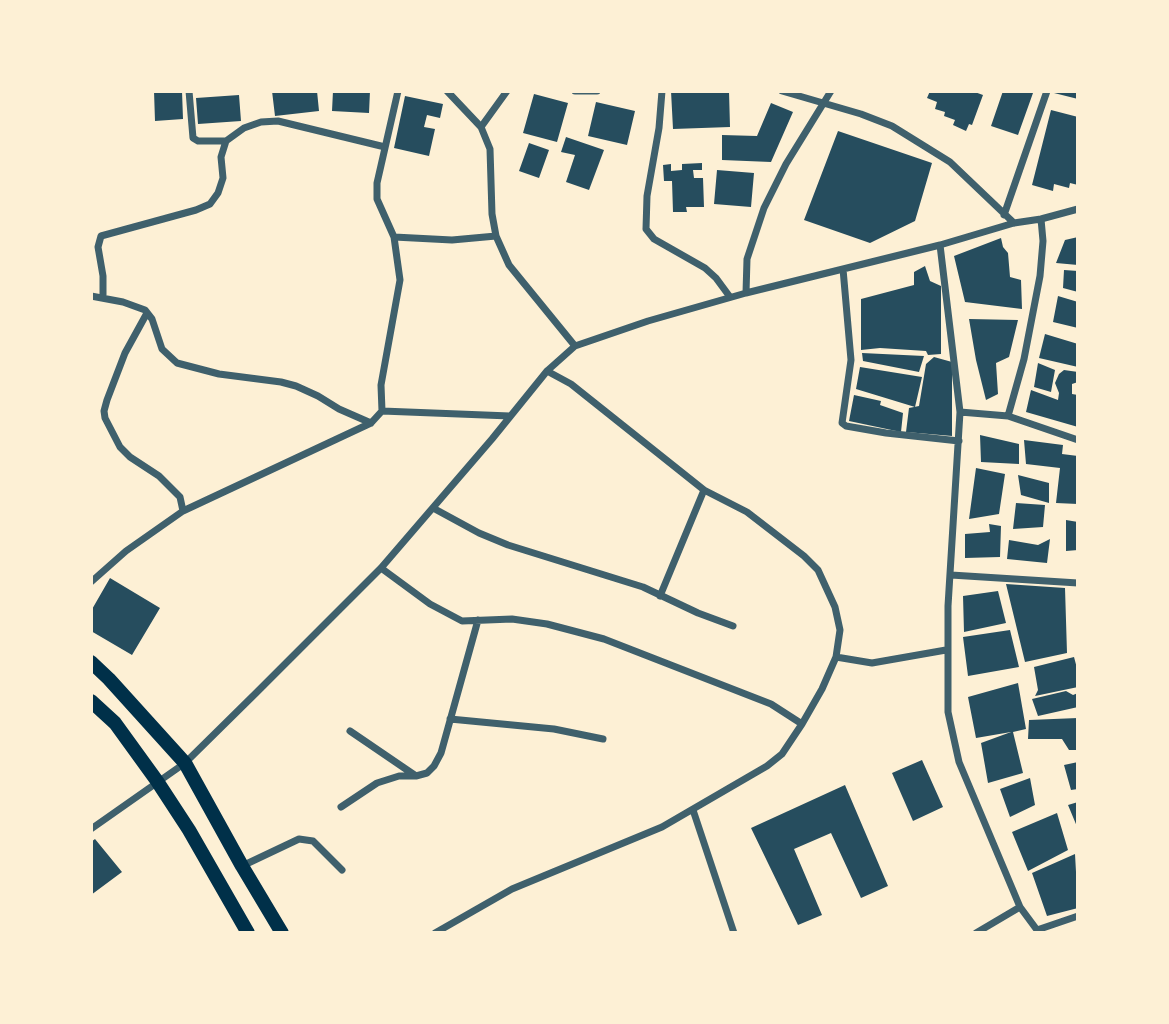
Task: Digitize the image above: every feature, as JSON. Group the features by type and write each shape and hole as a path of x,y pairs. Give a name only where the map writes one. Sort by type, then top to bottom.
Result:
{"main road":[{"path":"91,662 185,763 282,933"},
{"path":"91,701 115,723 157,780 248,933"}],"street":[{"path":"190,91 193,138 198,141 226,141 244,128 261,122 278,121 385,148"},
{"path":"91,582 126,551 183,511 371,423 382,411 381,385 400,280 394,237 377,198 377,183 398,91"},
{"path":"447,91 481,127 490,149 492,214 496,236 509,265 575,346"},
{"path":"481,127 507,91"},
{"path":"575,91 597,91"},
{"path":"662,91 659,128 647,196 646,229 654,239 705,268 730,297"},
{"path":"782,91 824,102 892,126 950,162 1014,223"},
{"path":"746,293 747,259 755,231 780,174 831,91"},
{"path":"1004,215 1047,91"},
{"path":"103,298 103,276 98,247 101,236 210,204 218,193 223,178 221,157 226,141"},
{"path":"91,829 157,780 185,763 381,568 547,371 575,346 730,297 940,245 1014,223 1078,209"},
{"path":"1008,416 1024,359 1040,276 1043,241 1041,219"},
{"path":"394,237 452,240 496,236"},
{"path":"940,245 960,412 946,650 947,712 959,762 1020,907 1037,932 1078,916"},
{"path":"843,269 851,360 842,423 886,433 959,442"},
{"path":"91,296 137,306 147,313 152,319 162,349 177,363 219,374 296,386 339,410 371,423"},
{"path":"147,313 125,353 107,400 105,418 120,447 159,476 180,497 183,511"},
{"path":"435,933 512,888 662,827 767,766 782,754 802,723 822,689 836,657 840,630 835,607 818,570 766,525 704,490 571,384 547,371"},
{"path":"382,411 510,416"},
{"path":"960,412 1008,416 1078,440"},
{"path":"660,596 704,490"},
{"path":"433,508 508,545 623,580 733,626"},
{"path":"381,568 430,604 462,621 512,619 547,624 604,639 771,704 802,723"},
{"path":"951,575 1078,583"},
{"path":"341,807 377,783 399,776 427,773 435,765 458,697 478,620"},
{"path":"836,657 872,663 946,650"},
{"path":"450,719 554,729 603,739"},
{"path":"350,731 416,776"},
{"path":"693,810 734,933"},
{"path":"242,866 299,838 313,841 342,870"},
{"path":"976,933 1020,907"}],"building":[{"path":"154,91 182,91 183,119 155,121"},
{"path":"272,91 317,91 319,111 275,116"},
{"path":"333,91 370,91 369,113 332,111"},
{"path":"671,91 729,91 730,127 673,129"},
{"path":"930,91 972,91 983,95 972,125 969,124 966,131 953,125 955,120 944,116 945,112 935,109 937,102 927,98"},
{"path":"1003,91 1033,93 1018,135 991,126"},
{"path":"1078,91 1078,99 1054,93"},
{"path":"534,94 568,103 557,142 523,133"},
{"path":"239,95 241,121 198,124 196,98"},
{"path":"405,96 443,104 440,118 427,115 424,127 435,129 429,156 394,148"},
{"path":"596,102 635,111 627,145 588,136"},
{"path":"771,103 793,112 771,162 722,160 722,135 757,136"},
{"path":"1051,110 1078,117 1078,185 1070,183 1069,188 1054,184 1053,191 1032,185"},
{"path":"838,131 932,163 915,221 870,243 804,220"},
{"path":"566,137 604,150 589,190 566,182 575,155 561,152"},
{"path":"529,143 549,150 539,178 519,171"},
{"path":"702,163 702,170 693,170 694,178 703,178 704,207 686,207 687,212 673,212 672,181 664,181 663,165 671,164 671,171 682,170 682,164"},
{"path":"717,170 754,173 751,207 714,204"},
{"path":"1078,237 1078,265 1056,263 1065,240"},
{"path":"1001,238 1008,253 1010,277 1021,280 1022,309 965,302 954,256"},
{"path":"925,266 930,281 941,286 941,354 928,355 926,351 880,348 861,350 861,299 914,285 914,272"},
{"path":"1064,270 1078,271 1078,292 1063,288"},
{"path":"1058,296 1078,302 1078,328 1053,322"},
{"path":"969,319 1018,320 1009,357 996,363 998,394 986,400 976,360"},
{"path":"1045,334 1078,344 1078,367 1039,358"},
{"path":"862,353 924,356 919,372 863,361"},
{"path":"934,357 952,362 952,436 906,432 909,408 919,406 926,364"},
{"path":"1038,363 1055,370 1051,392 1034,387"},
{"path":"860,367 922,377 915,407 856,389"},
{"path":"1064,370 1078,372 1078,382 1072,384 1072,394 1078,395 1078,427 1026,412 1031,390 1058,400 1059,393 1055,383"},
{"path":"854,395 881,401 880,405 903,413 901,432 849,421"},
{"path":"980,435 1019,444 1019,464 981,462"},
{"path":"1024,440 1063,445 1062,454 1078,456 1078,504 1056,503 1060,468 1026,464"},
{"path":"976,468 1005,474 999,514 969,519"},
{"path":"1018,475 1049,483 1049,503 1021,495"},
{"path":"1016,503 1045,505 1043,527 1013,529"},
{"path":"1066,520 1078,522 1078,550 1066,551"},
{"path":"989,524 1001,526 1000,557 965,558 965,534 990,532"},
{"path":"1050,539 1047,563 1007,559 1009,540 1038,545"},
{"path":"110,578 160,608 132,655 91,631 91,611"},
{"path":"1006,584 1065,588 1067,653 1025,662"},
{"path":"998,591 1006,623 964,632 963,596"},
{"path":"1010,630 1019,667 968,676 963,637"},
{"path":"1074,657 1078,687 1035,696 1038,690 1034,667"},
{"path":"1018,683 1026,729 1013,732 1023,773 988,783 981,743 1011,732 976,738 968,697"},
{"path":"1066,691 1073,695 1078,693 1078,707 1038,716 1032,699"},
{"path":"1078,718 1078,750 1069,750 1062,739 1028,739 1029,720"},
{"path":"922,760 943,807 913,821 892,773"},
{"path":"1078,762 1078,789 1071,790 1064,765"},
{"path":"1030,778 1035,805 1010,817 1000,789"},
{"path":"845,785 888,886 861,898 831,833 794,849 822,915 798,925 751,828"},
{"path":"1078,802 1078,829 1068,805"},
{"path":"1057,813 1068,850 1028,871 1012,832"},
{"path":"95,839 122,872 91,895 91,842"},
{"path":"1075,854 1078,908 1047,916 1032,873"}]}
